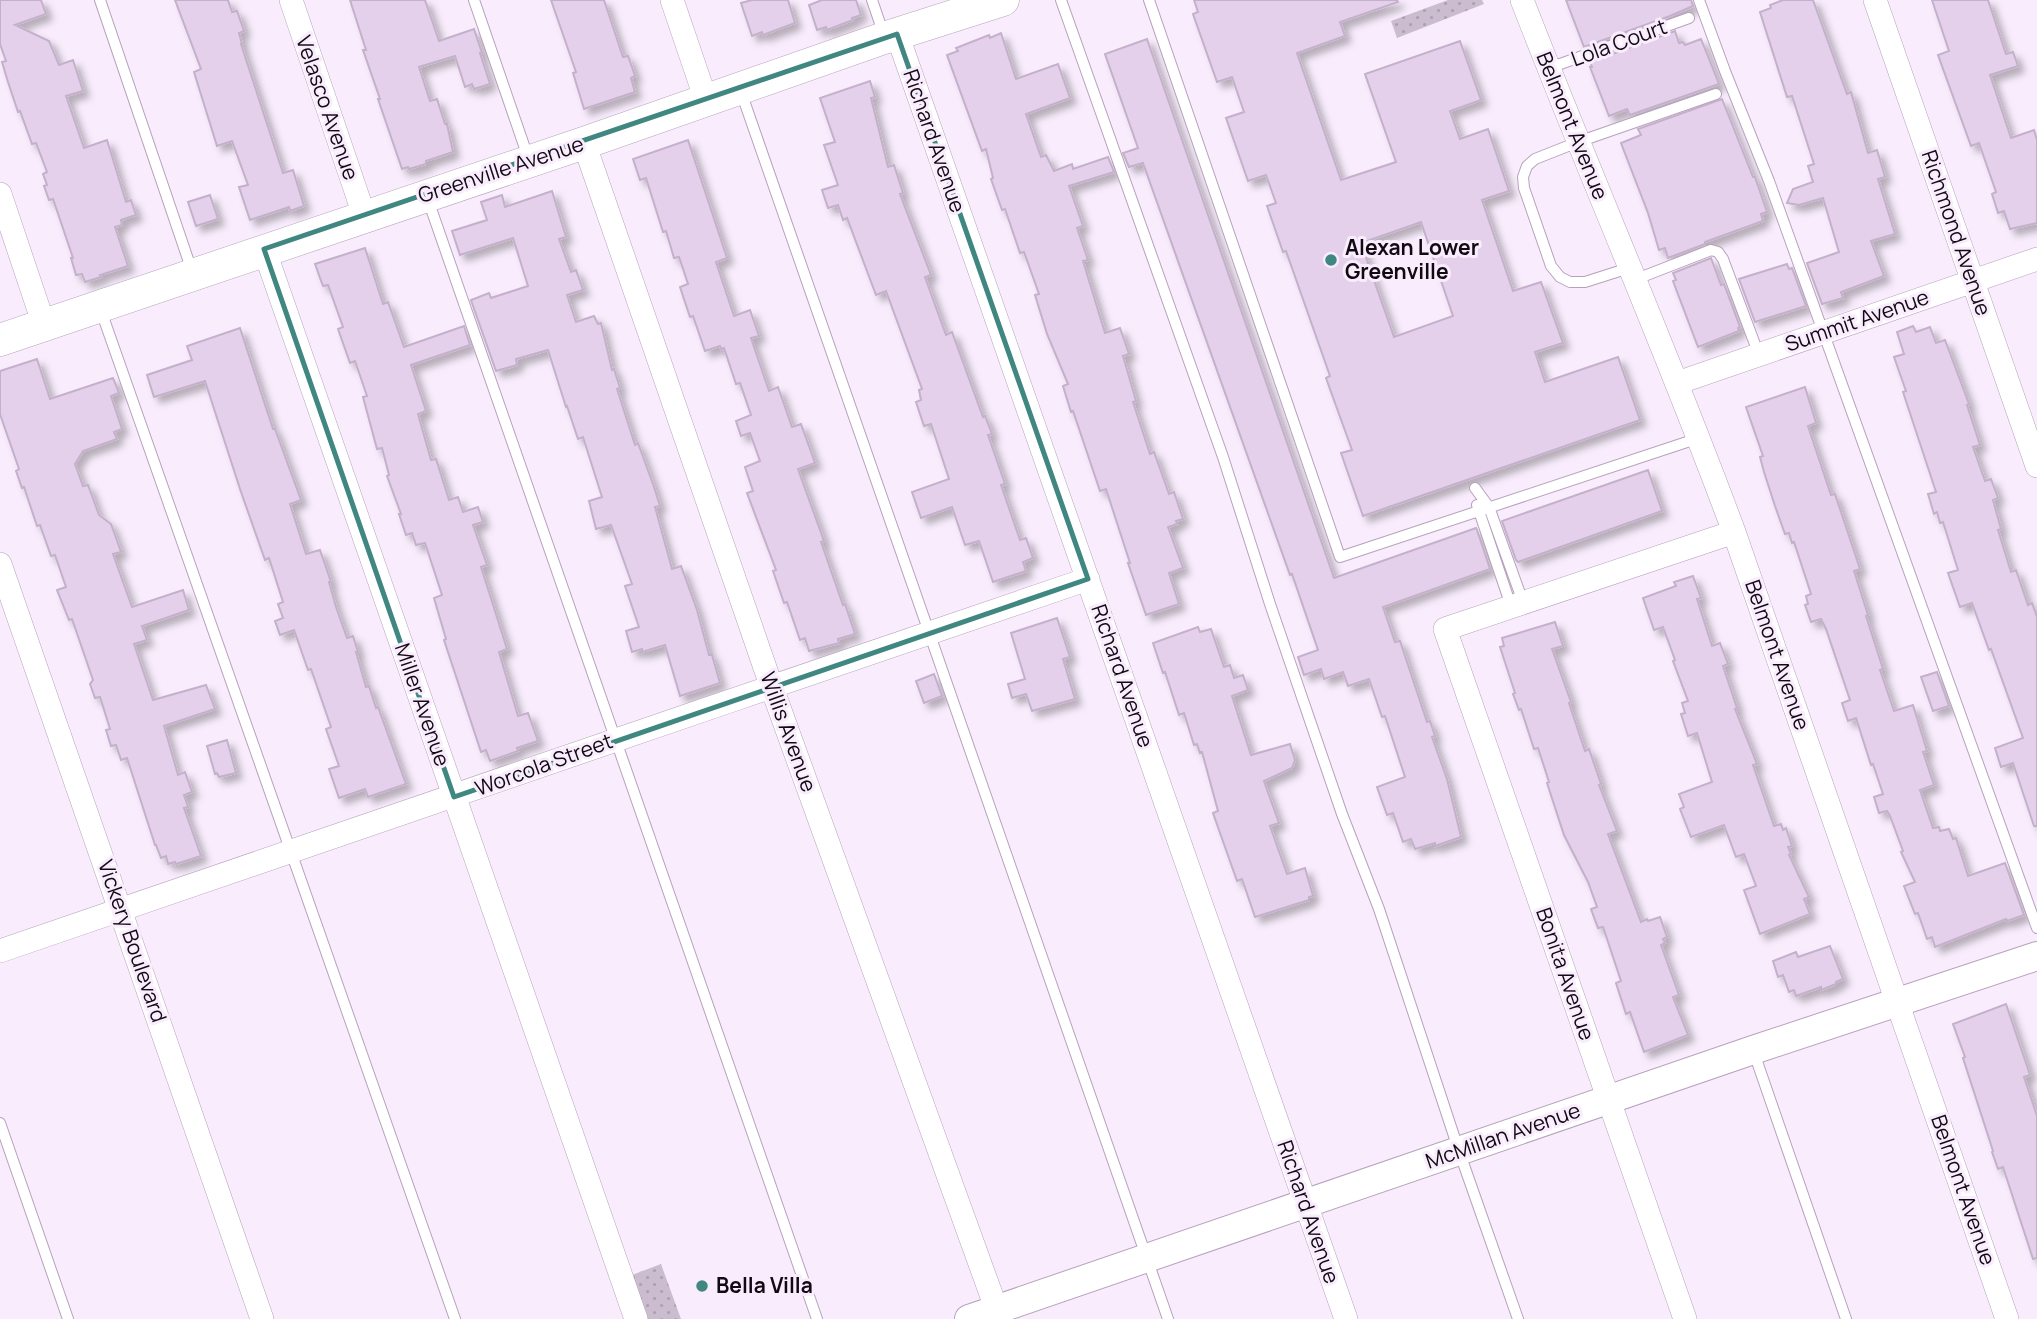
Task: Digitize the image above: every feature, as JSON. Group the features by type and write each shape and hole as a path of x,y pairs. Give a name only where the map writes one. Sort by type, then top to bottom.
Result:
{"main road":[{"name":"Greenville Avenue","path":"0,340 1003,0"}],"street":[{"name":"Velasco Avenue","path":"290,0 364,215"},
{"path":"672,0 706,100"},
{"name":"Belmont Avenue","path":"1522,0 1699,438 1734,532 2007,1319"},
{"name":"Richmond Avenue","path":"1875,0 2037,466"},
{"name":"Richard Avenue","path":"891,36 1088,579 1346,1319"},
{"name":"Willis Avenue","path":"584,143 772,688 998,1314"},
{"path":"0,194 44,325"},
{"name":"Miller Avenue","path":"264,249 636,1319"},
{"name":"Summit Avenue","path":"1677,383 2037,259"},
{"path":"1517,604 1734,532"},
{"name":"Vickery Boulevard","path":"0,564 262,1319"},
{"name":"Worcola Street","path":"0,951 454,797 616,738 772,688 1088,579"},
{"name":"Bonita Avenue","path":"1517,604 1446,629 1685,1319"},
{"name":"McMillan Avenue","path":"969,1319 998,1314 1146,1258 1753,1050 2037,956"}],"lane":[{"path":"100,0 192,274"},
{"path":"474,0 529,160"},
{"path":"872,0 891,36"},
{"path":"1061,0 1223,457 1270,604 1342,814 1379,909 1518,1319"},
{"path":"1149,0 1340,557 1699,438"},
{"path":"1699,0 1824,332 2037,928"},
{"name":"Lola Court","path":"1549,68 1689,18"},
{"path":"740,88 1168,1319"},
{"path":"1716,94 1535,159 1527,166 1523,177 1524,188 1551,266 1560,277 1570,282 1631,274 1711,250 1718,252 1759,355"},
{"path":"426,195 817,1319"},
{"path":"100,305 456,1319"},
{"path":"1475,488 1489,507 1517,604 1478,511 1475,488"},
{"path":"1753,1050 1846,1319"},
{"path":"0,1124 68,1319"}],"highlighted area":[{"path":"897,34 1088,579 454,797 264,249"}],"shaded area":[{"path":"1448,0 1482,0 1484,4 1397,38 1391,21"},
{"path":"661,1264 681,1319 647,1319 632,1275"}],"building":[{"path":"0,0 41,0 46,14 15,25 49,41 59,65 73,60 83,91 66,96 84,148 107,140 126,202 131,200 136,215 121,220 122,225 115,227 128,266 85,282 82,274 76,275 53,199 49,200 44,186 47,185 43,174 47,172 36,143 32,144 20,111 18,112 2,62 6,61 0,44"},
{"path":"175,0 228,0 232,12 237,11 244,31 239,33 241,44 283,173 293,170 304,206 290,211 289,207 250,220 239,187 248,185 232,141 217,146 194,72 201,69"},
{"path":"350,0 425,0 439,41 474,29 490,84 474,89 472,84 465,87 455,56 419,67 430,101 437,99 447,124 453,152 426,161 426,164 402,169 378,99"},
{"path":"551,0 604,0 623,57 628,56 635,76 631,78 635,92 584,109 573,73 576,72"},
{"path":"752,0 788,0 795,23 763,35 762,32 752,36 741,3"},
{"path":"822,0 856,0 861,15 827,30 826,27 817,30 809,5"},
{"name":"Alexan Lower Greenville","path":"1194,0 1397,0 1398,2 1340,22 1345,36 1297,53 1341,180 1396,162 1365,74 1460,41 1481,100 1450,111 1460,139 1488,129 1509,191 1482,200 1513,291 1541,282 1563,343 1535,352 1545,382 1618,357 1640,420 1363,516 1341,453 1352,450 1326,378 1330,376 1286,251 1283,252 1267,206 1276,203 1266,175 1248,181 1226,118 1244,112 1232,77 1217,82 1193,14 1198,12","holes":["1421,222 1453,316 1394,337 1361,243"]},
{"path":"1566,0 1691,0 1693,6 1584,47"},
{"path":"1783,0 1813,0 1847,94 1851,92 1868,153 1877,150 1885,177 1878,179 1895,234 1871,241 1884,276 1841,292 1843,298 1822,304 1807,263 1839,252 1823,198 1799,205 1787,203 1793,189 1813,182 1808,166 1814,164 1792,96 1787,97 1760,12"},
{"path":"1932,0 1988,0 2006,54 2013,52 2018,66 1990,75 2011,138 2034,130 2037,140 2037,223 2010,229 2004,211 1998,213 1992,194 1996,192 1979,143 1971,146 1938,55 1949,51"},
{"path":"1675,31 1679,43 1683,42 1685,45 1701,39 1719,84 1630,115 1627,109 1609,116 1590,62"},
{"path":"1001,33 1016,79 1058,64 1070,98 1026,114 1041,157 1046,155 1054,171 1072,164 1073,169 1108,157 1114,172 1069,186 1083,226 1077,228 1088,260 1083,261 1105,333 1120,328 1129,354 1123,356 1136,401 1133,402 1150,454 1154,452 1169,494 1174,492 1183,519 1168,527 1183,568 1169,573 1179,604 1146,615 1106,489 1100,491 1073,411 1071,412 1063,386 1068,384 1047,334 1035,295 1039,294 1024,252 1020,253 1005,209 1002,210 991,179 993,178 986,149 982,151 947,55 958,51 956,48"},
{"path":"1147,39 1334,578 1476,528 1477,530 1490,569 1383,607 1395,642 1400,641 1427,722 1430,721 1435,736 1432,737 1447,779 1461,837 1435,846 1435,843 1415,849 1411,839 1403,842 1393,813 1387,815 1377,787 1405,777 1385,716 1382,717 1369,679 1348,686 1343,672 1324,679 1321,669 1304,675 1298,657 1318,650 1292,574 1290,575 1143,163 1129,167 1123,153 1138,148 1105,54"},
{"path":"870,81 875,97 871,98 888,167 894,165 903,193 900,194 931,275 925,277 946,335 952,332 983,417 985,416 992,434 988,435 1005,484 1001,485 1020,540 1026,538 1033,558 1023,562 1026,571 993,582 979,541 965,545 952,507 921,518 912,492 949,479 931,424 924,426 916,402 921,400 919,390 922,389 886,291 876,295 847,218 843,220 838,205 828,208 822,190 838,185 824,145 835,142 820,98"},
{"path":"1722,99 1767,212 1761,214 1763,221 1668,258 1665,248 1659,250 1621,143 1641,135 1638,129"},
{"path":"688,140 727,258 716,262 734,316 750,310 759,336 751,338 769,391 778,387 792,427 801,424 815,463 798,469 855,634 838,639 839,643 809,651 805,638 800,640 787,602 784,603 773,571 776,570 747,493 753,491 745,467 760,461 750,433 741,436 736,421 751,415 740,383 736,384 724,348 721,349 720,346 705,351 680,287 688,284 679,257 674,258 646,178 640,180 633,159"},
{"path":"552,191 566,237 559,239 571,272 576,270 583,290 567,295 576,322 594,316 598,324 601,323 612,370 614,369 620,388 617,389 635,445 638,443 660,506 655,507 672,569 681,566 720,683 680,696 665,645 632,652 626,631 639,627 625,586 632,584 611,525 596,529 589,501 602,497 583,437 578,439 548,350 516,359 517,365 496,371 471,300 489,293 491,298 528,286 513,238 460,255 452,231 487,220 481,202 502,195 505,207"},
{"path":"210,195 218,219 196,226 188,202"},
{"path":"365,248 383,304 388,302 404,347 464,326 470,345 411,365 426,411 418,414 431,460 436,459 449,500 458,497 463,512 478,507 483,522 473,525 487,565 481,567 507,649 499,652 518,716 528,713 538,741 490,761 486,750 481,752 444,640 446,639 434,598 442,595 425,543 416,545 412,533 406,535 387,476 389,475 382,448 377,449 363,397 367,396 355,361 350,363 338,329 343,327 328,285 323,286 315,264"},
{"path":"1711,258 1740,327 1739,331 1698,347 1673,281 1676,280 1673,273"},
{"path":"1787,264 1789,269 1792,268 1806,306 1755,322 1739,279"},
{"path":"1913,326 1916,332 1930,327 1936,343 1945,340 1969,404 1967,405 1980,445 1973,447 1985,481 1991,479 1998,498 1993,500 2001,529 1998,530 2011,572 2016,570 2028,605 2032,603 2037,617 2037,826 2034,826 2013,763 2001,767 1995,748 2023,738 1972,603 1960,607 1948,573 1958,570 1943,522 1940,523 1937,512 1934,514 1928,494 1936,492 1894,357 1904,354 1897,332"},
{"path":"240,328 273,429 301,500 290,504 306,554 320,550 347,638 353,636 366,687 369,686 376,708 378,707 406,784 368,797 365,789 339,798 329,769 339,766 326,729 331,727 294,630 280,635 275,621 283,618 278,604 283,602 269,558 265,560 241,492 205,381 154,397 147,375 192,360 187,346"},
{"path":"37,359 50,399 113,378 119,393 111,396 122,429 114,432 117,439 83,451 75,464 83,486 88,485 99,515 111,524 121,552 113,554 132,607 183,590 189,610 142,626 147,640 134,644 153,700 206,685 215,709 164,726 178,775 185,772 192,792 184,795 188,807 184,808 201,856 176,864 168,864 166,856 161,858 127,758 121,760 116,745 111,746 106,730 110,729 100,697 95,698 90,684 93,680 72,619 69,620 57,590 66,587 55,555 51,556 40,525 37,526 24,487 22,488 16,471 19,469 0,414 0,371"},
{"path":"1805,387 1816,423 1808,426 1831,495 1835,494 1860,569 1854,571 1883,669 1880,670 1894,711 1913,705 1927,751 1923,752 1934,785 1920,790 1933,828 1939,827 1940,831 1949,829 1953,839 1956,838 1968,876 2005,863 2024,915 2007,921 2006,919 1935,947 1932,937 1927,939 1904,886 1915,882 1901,852 1903,851 1890,816 1887,811 1879,813 1874,797 1883,794 1856,718 1848,721 1842,703 1850,700 1826,629 1821,619 1811,622 1805,605 1808,604 1806,596 1811,594 1794,542 1792,543 1789,533 1785,534 1775,506 1760,457 1763,456 1746,407"},
{"path":"1648,470 1662,511 1518,562 1516,560 1502,521"},
{"path":"1693,576 1701,598 1697,599 1712,646 1720,643 1728,664 1723,666 1737,708 1735,709 1757,764 1753,765 1774,826 1781,824 1783,830 1786,828 1792,846 1788,847 1791,854 1789,855 1809,897 1804,899 1810,914 1760,934 1744,890 1756,886 1744,854 1736,857 1724,825 1691,837 1680,809 1684,807 1679,794 1712,782 1697,733 1688,736 1681,714 1685,713 1682,703 1688,701 1663,627 1654,630 1643,598 1676,586 1674,582"},
{"path":"1057,618 1070,657 1063,659 1075,699 1032,711 1026,694 1012,698 1008,684 1025,679 1011,633"},
{"path":"1555,622 1563,646 1552,649 1585,751 1589,749 1601,784 1599,785 1617,831 1608,834 1641,922 1660,917 1667,937 1661,945 1679,995 1673,997 1688,1035 1644,1052 1630,1012 1626,1014 1616,983 1621,981 1603,927 1598,928 1591,909 1597,907 1588,882 1564,835 1538,748 1534,749 1521,709 1519,710 1500,647 1504,646 1502,638"},
{"path":"1198,627 1200,632 1211,629 1224,667 1230,665 1234,678 1243,675 1248,690 1232,696 1251,755 1290,744 1295,760 1292,768 1264,781 1279,823 1270,826 1287,874 1305,868 1313,896 1309,897 1309,900 1255,917 1242,879 1237,881 1213,813 1218,811 1202,752 1200,753 1197,744 1194,745 1184,713 1179,715 1153,643"},
{"path":"1937,672 1949,706 1933,711 1921,677"},
{"path":"934,674 942,696 924,703 916,681"},
{"path":"227,740 236,773 219,777 215,774 207,746"},
{"path":"1830,946 1843,979 1821,990 1821,987 1796,996 1794,990 1789,992 1783,975 1778,977 1773,961 1796,952 1798,957"},
{"path":"2006,1004 2030,1075 2024,1077 2037,1116 2037,1258 2033,1259 2003,1167 1998,1169 1992,1152 1953,1024"}],"place":[{"name":"Alexan Lower Greenville","path":"1331,260"},
{"name":"Bella Villa","path":"702,1286"}]}
